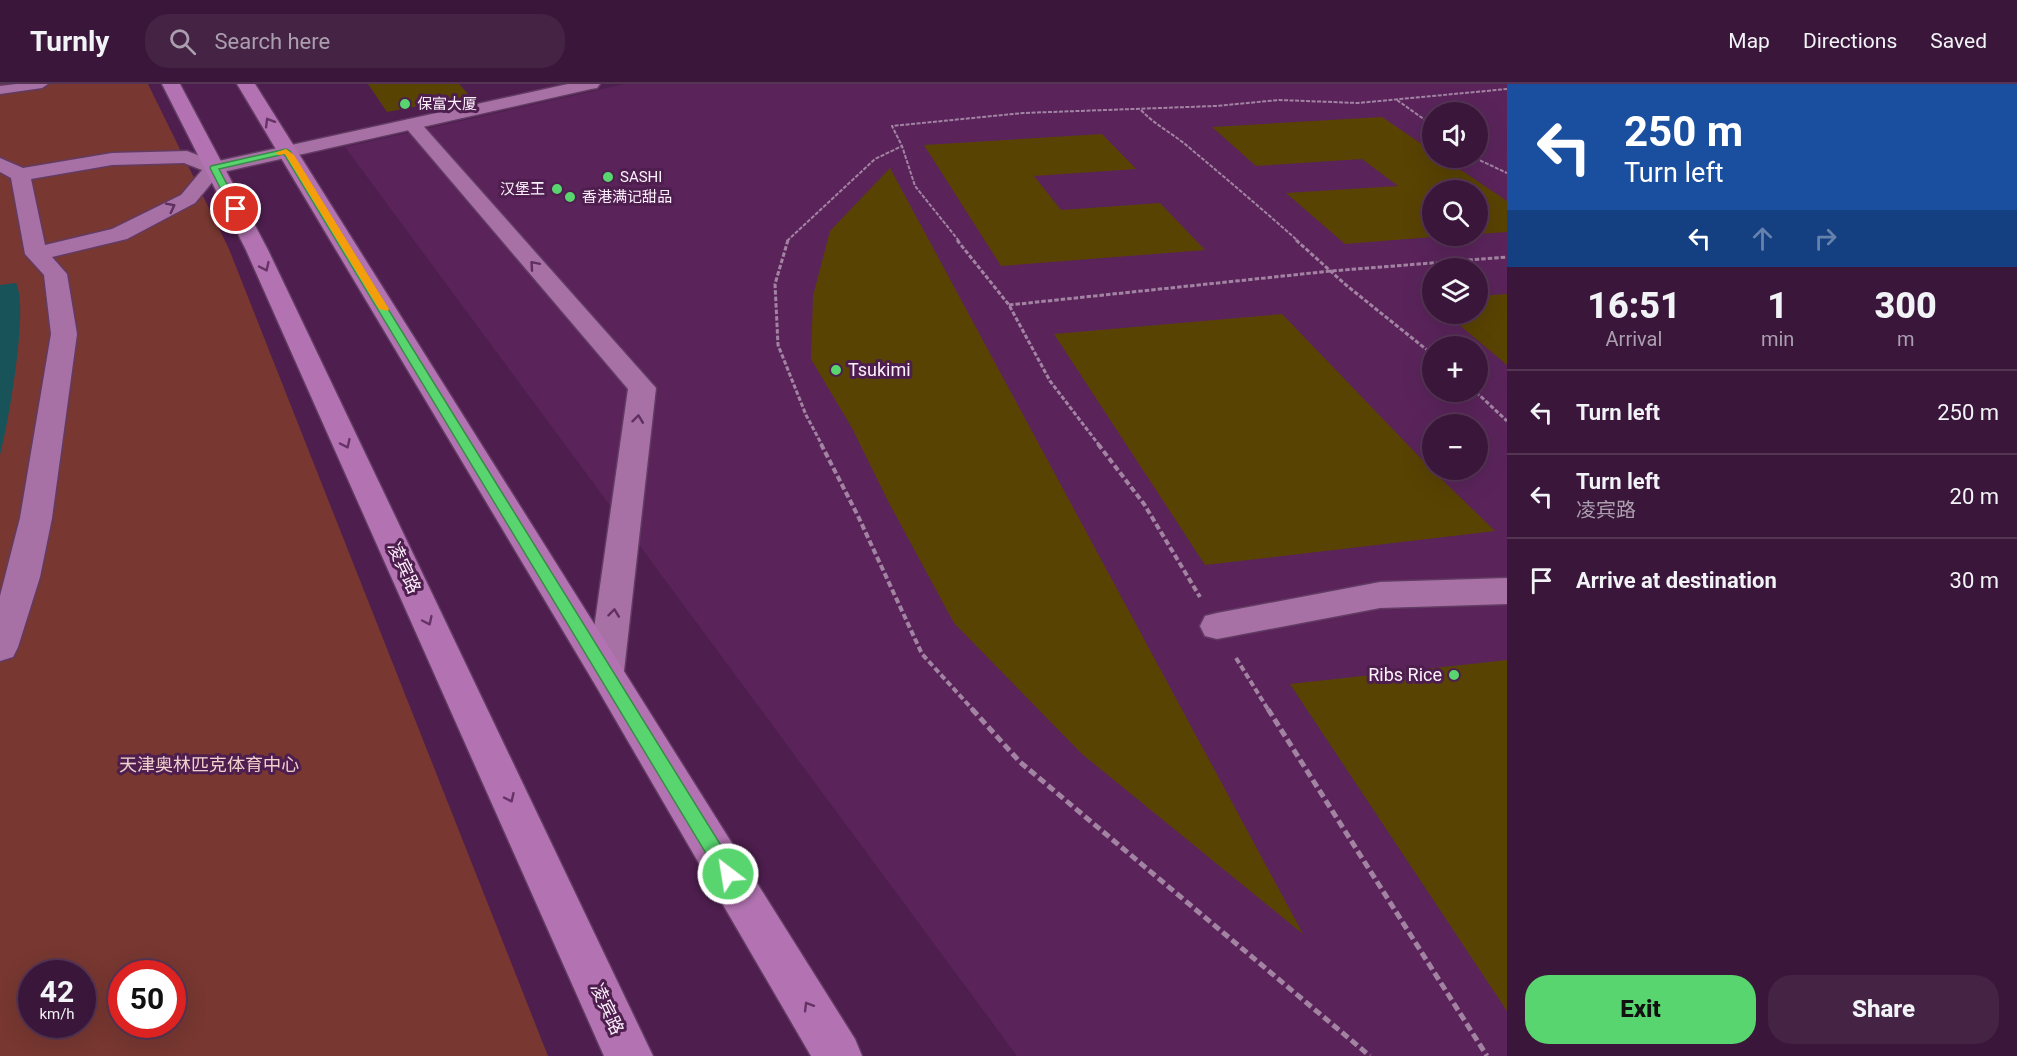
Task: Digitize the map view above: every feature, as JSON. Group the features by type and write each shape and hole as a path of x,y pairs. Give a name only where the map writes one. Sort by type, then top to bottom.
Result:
{"main road":[{"name":"凌宾路","path":"171,84 257,250 629,1056"},
{"path":"246,84 606,671 838,1056"}],"street":[{"path":"0,164 20,175 112,159 187,157 214,168 591,84"},
{"path":"412,124 642,388 606,671"},
{"path":"36,254 118,234 188,199 214,168"},
{"path":"0,646 23,577 36,518 64,333 55,274 36,254 20,175"},
{"path":"1217,626 1380,595 1507,591"}],"lane":[{"path":"0,90 42,84"}],"path":[{"path":"1487,1056 1217,626 1144,504 1050,381 1009,306 915,186 902,146 892,126 1023,113 1141,110 1279,100 1358,103 1507,89"},
{"path":"1397,100 1422,118"},
{"path":"1141,110 1151,121 1181,141 1254,202 1331,271 1422,346"},
{"path":"902,146 875,159 786,242 775,284 778,345 807,415 858,516 922,654 1020,762 1370,1056"},
{"path":"1488,164 1507,173"},
{"path":"1009,306 1331,271 1507,257"},
{"path":"1487,402 1507,421"}],"shaded area":[{"path":"625,84 1507,84 1507,1056 1017,1056 345,147"},
{"path":"16,283 19,296 19,340 8,419 0,455 0,285"}],"green space":[{"name":"天津奥林匹克体育中心","path":"0,84 148,84 229,249 548,1056 0,1056"}],"building":[{"name":"保富大厦","path":"368,84 459,84 470,96 387,112"},
{"path":"1382,117 1422,144 1422,168 1458,168 1476,180 1422,180 1422,238 1345,244 1286,193 1398,186 1362,159 1256,166 1212,127"},
{"path":"1102,134 1136,169 1034,176 1061,210 1160,203 1205,250 1001,266 924,145"},
{"path":"890,168 1303,934 1082,754 954,623 889,503 852,428 811,359 813,296 830,231"},
{"path":"1488,188 1507,201 1507,232 1488,233"},
{"path":"1507,294 1507,365 1488,349 1488,336 1472,336 1458,324 1488,324 1488,295"},
{"path":"1282,314 1422,460 1422,480 1442,480 1495,531 1205,565 1054,334"},
{"path":"1507,660 1507,1011 1290,684"}],"slow traffic":[{"path":"279,153 286,151 290,155 384,309"}],"place":[{"name":"保富大厦","path":"405,104"},
{"name":"SASHI","path":"608,177"},
{"name":"汉堡王","path":"557,189"},
{"name":"香港满记甜品","path":"570,197"},
{"name":"Tsukimi","path":"836,370"},
{"name":"Ribs Rice","path":"1454,675"}],"route":[{"path":"236,209 214,168 286,151 728,874"}]}
